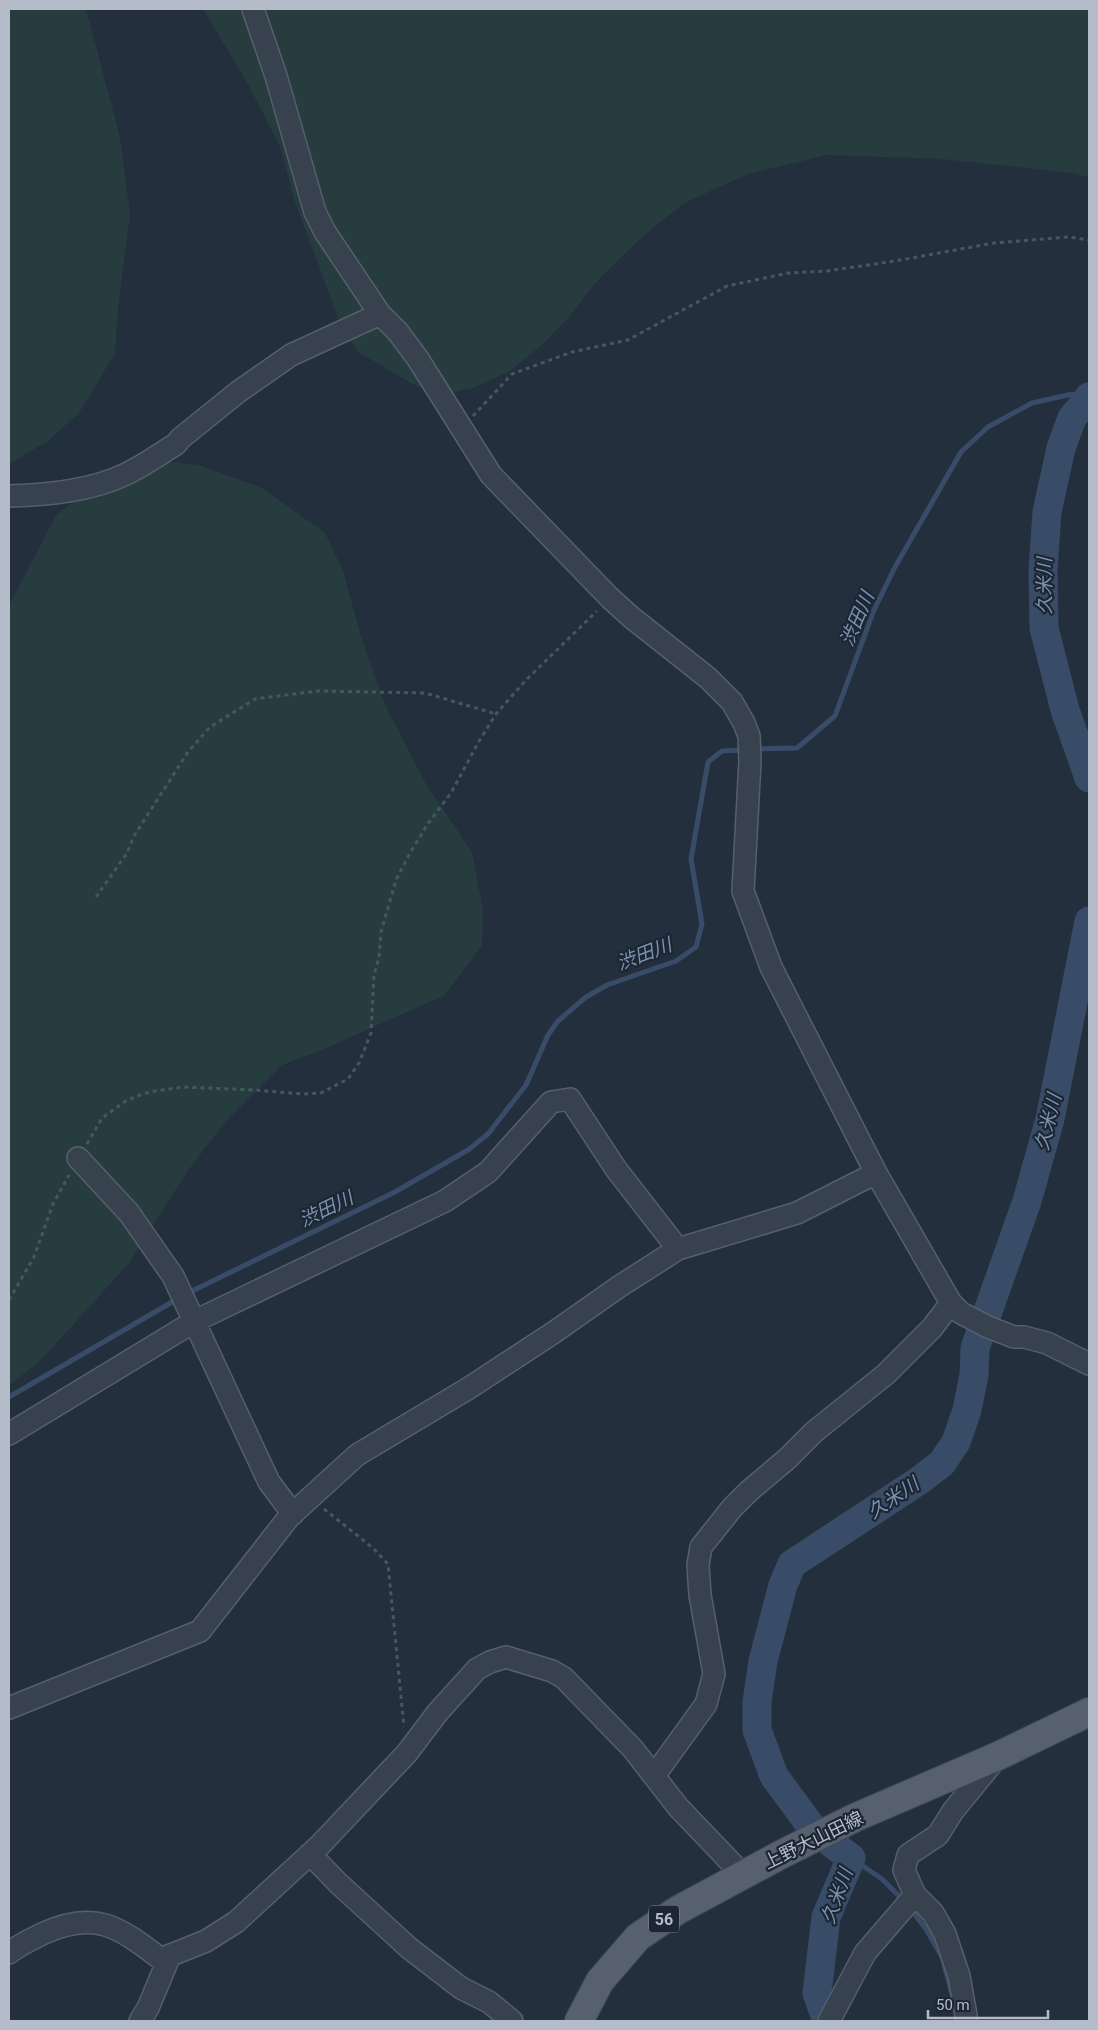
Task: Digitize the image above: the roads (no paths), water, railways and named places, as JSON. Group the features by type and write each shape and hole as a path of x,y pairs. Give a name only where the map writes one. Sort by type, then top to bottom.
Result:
{"main road":[{"name":"上野大山田線","path":"579,2021 600,1980 638,1937 678,1910 854,1818 998,1756 1089,1712"}],"street":[{"path":"253,9 276,76 315,212 335,247 380,314 398,332 418,359 491,475 610,598 708,678 732,702 749,736 750,761 743,891 770,967 876,1173 956,1308 988,1327 1014,1337 1024,1337 1047,1344 1089,1364"},
{"path":"9,496 49,494 95,486 126,474 176,444 238,392 291,355 380,314"},
{"path":"9,1434 193,1316 445,1200 488,1172 551,1102 570,1098 616,1169 678,1249"},
{"path":"78,1158 129,1213 174,1276 269,1482 293,1514"},
{"path":"9,1708 200,1631 293,1514 356,1455 476,1383 678,1249 797,1213 876,1173"},
{"path":"654,1776 706,1704 714,1674 700,1595 698,1565 701,1547 744,1496 814,1432 886,1374 932,1328 956,1308"},
{"path":"9,1953 17,1946 61,1926 82,1922 108,1926 126,1932 162,1959 206,1941 236,1922 310,1854 407,1753 438,1712 477,1670 490,1662 506,1657 552,1671 564,1678 633,1749 678,1807 743,1875"},
{"path":"967,2021 959,1976 944,1934 933,1913 915,1895 904,1870 908,1855 938,1835 953,1811 998,1756"},
{"path":"310,1854 409,1948 461,1988 488,2002 504,2019"},
{"path":"831,2018 865,1953 888,1924 915,1895"},
{"path":"140,2021 148,2008 170,1955"}],"waterway":[{"name":"渋田川","path":"755,749 797,748 835,716 874,610 895,567 961,452 988,427 1032,403 1072,394 1086,399"},
{"name":"久米川","path":"1089,397 1072,418 1061,448 1047,512 1043,570 1044,628 1065,710 1089,778"},
{"name":"渋田川","path":"186,1294 393,1193 468,1150 488,1134 526,1085 548,1035 558,1021 586,997 607,985 676,961 696,947 702,924 691,859 708,762 722,751 744,750"},
{"name":"久米川","path":"827,2021 817,1993 826,1917 851,1858 813,1829 774,1776 757,1730 757,1702 763,1661 783,1585 792,1564 920,1480 942,1463 956,1442 967,1410 974,1375 975,1348 1027,1201 1050,1119 1089,921"},
{"name":"渋田川","path":"9,1397 179,1298"},
{"path":"851,1858 882,1879 903,1900"},
{"path":"910,1908 926,1929 942,1957 952,1994"}]}
